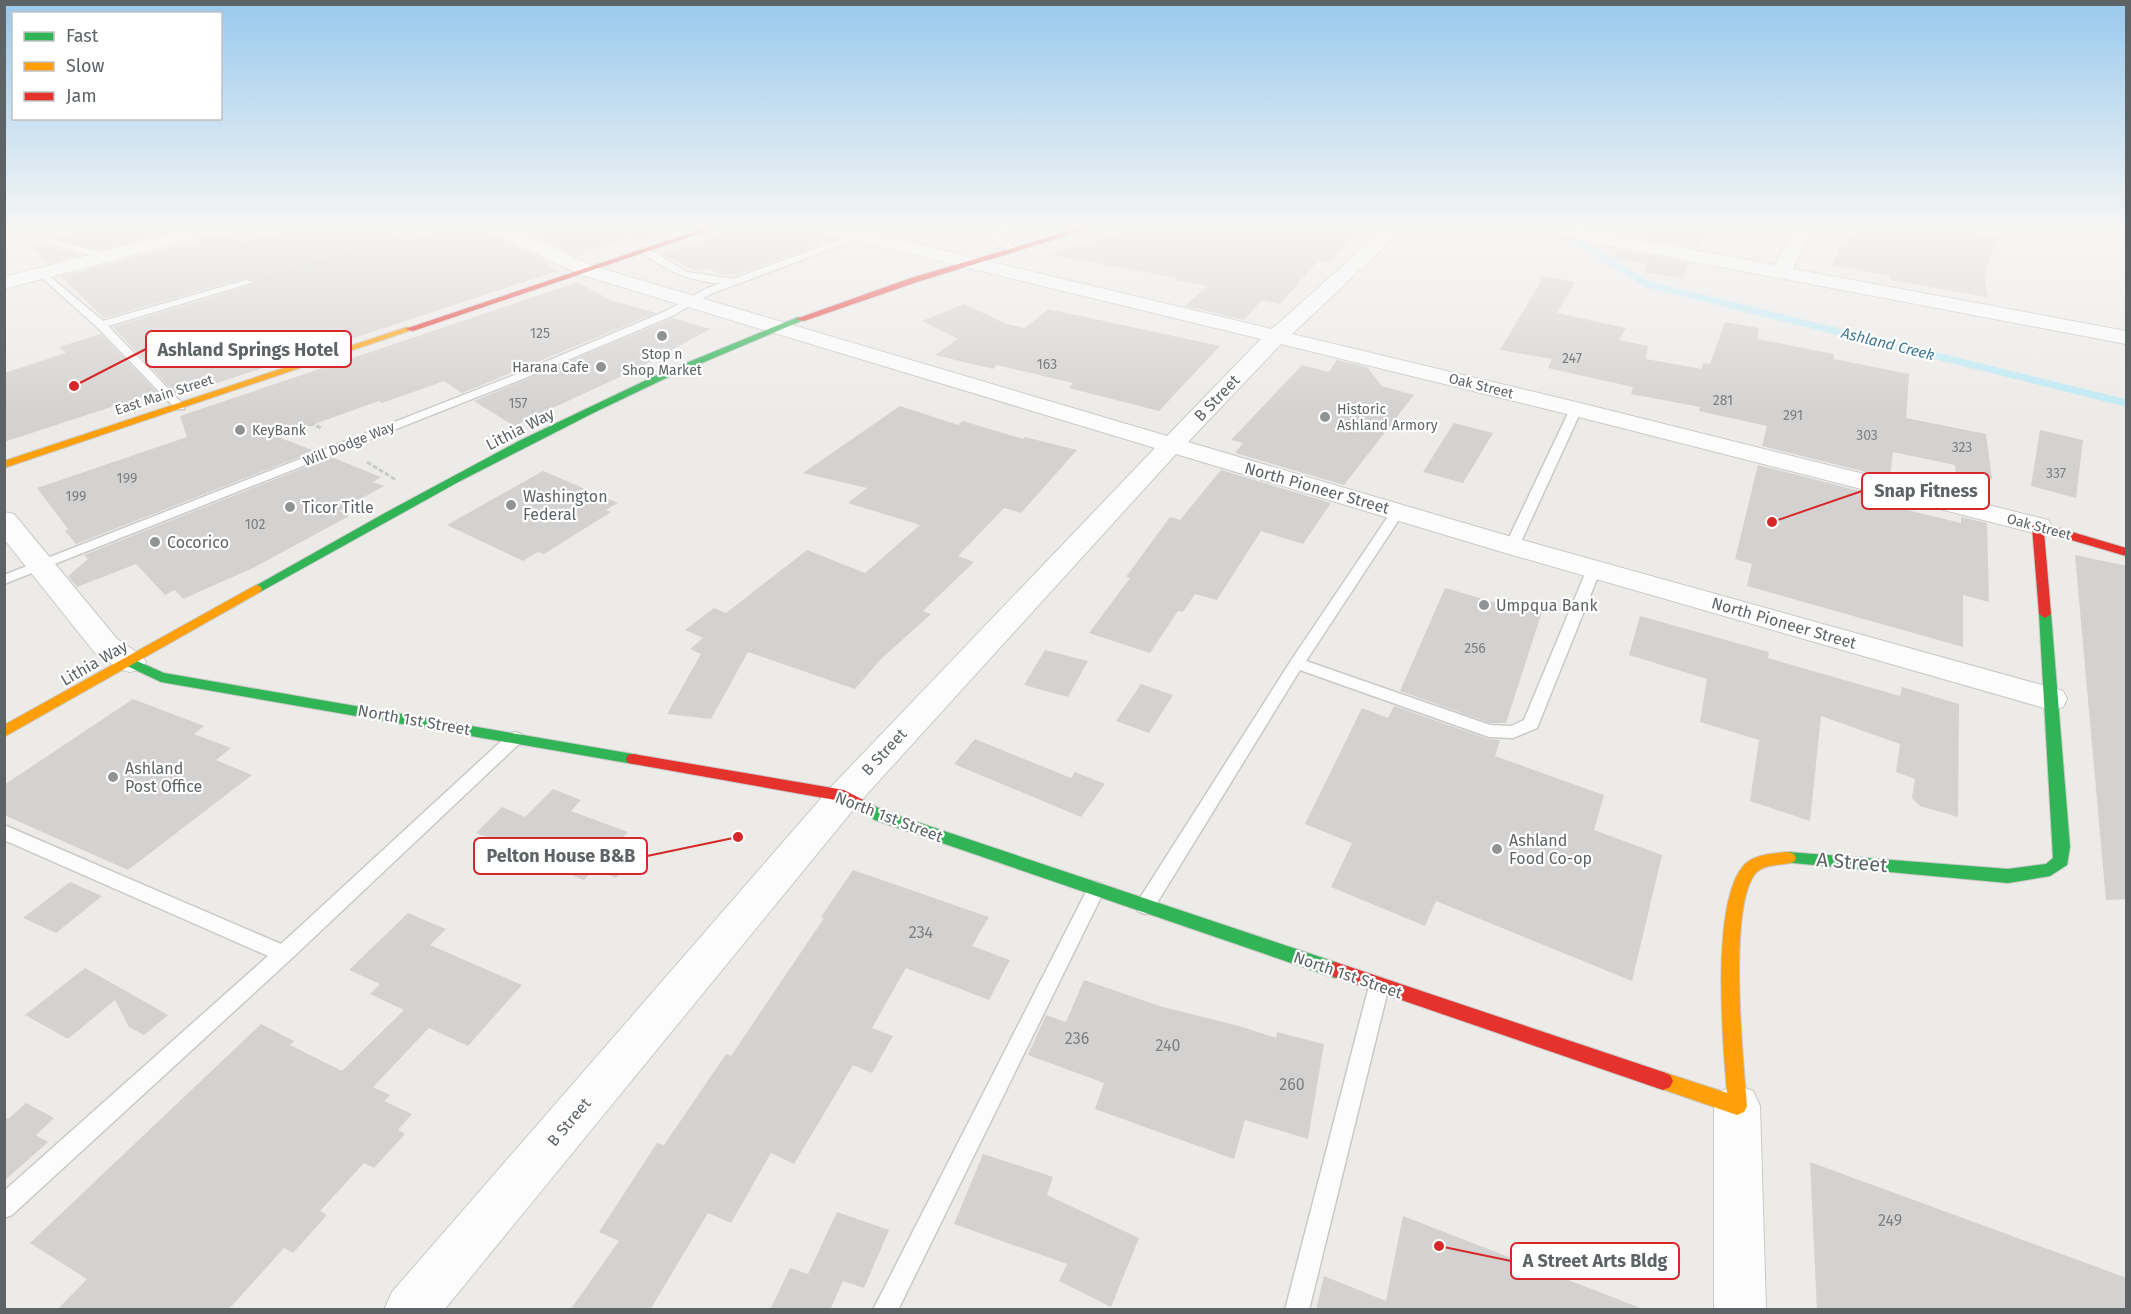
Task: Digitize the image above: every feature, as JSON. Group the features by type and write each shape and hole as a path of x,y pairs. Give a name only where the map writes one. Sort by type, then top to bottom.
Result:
{"street":[{"name":"East Main Street","path":"4,465 526,290"},
{"name":"North Pioneer Street","path":"653,290 1512,546 2051,699"},
{"name":"Lithia Way","path":"4,732 414,503 526,444 667,375 778,328 883,290"},
{"name":"Oak Street","path":"1084,290 1576,409 2038,526 2127,552"},
{"name":"B Street","path":"410,1310 844,796 1171,446 1277,336 1327,290"},
{"path":"1881,290 2127,338"},
{"name":"North 1st Street","path":"4,520 106,646 130,662 161,677 844,796 880,816 1737,1106"},
{"name":"A Street","path":"1740,1310 1737,1106 1733,1056 1733,935 1737,891 1748,870 1769,860 1792,857 2008,876 2050,870 2061,861 2062,847 2038,526"}],"lane":[{"path":"61,290 101,326 180,407"},
{"path":"101,326 221,290"},
{"name":"Will Dodge Way","path":"4,580 516,378 668,314 715,290"},
{"path":"1512,546 1576,409"},
{"path":"1145,906 1297,663 1398,512"},
{"path":"1297,663 1489,731 1513,732 1531,724 1594,569"},
{"path":"4,1207 283,954 515,738"},
{"path":"4,832 283,954"},
{"path":"885,1310 1096,889"},
{"path":"1297,1310 1379,986"}],"path":[{"path":"303,426 315,424 326,432"}],"building":[{"path":"76,290 202,290 104,318"},
{"path":"234,290 498,290 178,396 113,327"},
{"path":"553,290 593,290 610,300 656,313 462,393 444,381 382,403 379,401 278,437 315,451 76,544 65,531 68,529 37,488 187,437 180,416"},
{"path":"1202,290 1292,290 1280,304 1262,300 1244,320 1185,306"},
{"path":"1535,290 1570,290 1557,313 1626,328 1619,340 1648,346 1646,359 1702,369 1703,363 1710,364 1725,322 1759,328 1757,339 1834,354 1834,359 1909,374 1906,418 1986,434 1992,479 1986,477 1986,502 1958,495 1955,465 1893,452 1890,478 1762,446 1767,426 1699,411 1700,407 1631,394 1633,387 1548,368 1552,359 1500,350"},
{"path":"1949,290 1987,290 1988,297"},
{"path":"964,304 1007,324 1025,328 1048,309 1220,346 1159,411 1069,388 1073,383 997,365 993,369 935,355 958,339 922,321"},
{"path":"673,318 710,329 635,370 514,426 474,401"},
{"path":"101,334 157,392 4,442 4,373 66,353 59,347"},
{"name":"Historic Ashland Armory","path":"1337,360 1367,367 1382,386 1414,395 1344,485 1235,453 1243,443 1231,440 1302,365 1329,372"},
{"path":"900,406 958,425 963,421 1023,439 1025,437 1077,450 1021,513 1004,508 958,556 974,562 923,611 931,614 880,660 855,689 748,652 711,719 667,714 701,654 690,649 703,638 685,630 714,608 726,613 807,550 865,573 920,525 848,503 867,488 803,473"},
{"path":"1454,423 1493,433 1463,483 1423,472"},
{"path":"2040,430 2083,440 2076,498 2031,486"},
{"path":"331,457 381,477 373,482 384,486 339,511 349,516 253,568 183,599 175,590 165,595 136,564 77,587 68,576 88,559 84,555"},
{"path":"1758,465 1887,498 1886,505 1961,523 1961,517 1987,523 1989,602 1963,595 1963,647 1747,586 1752,564 1735,559"},
{"path":"1221,470 1331,503 1303,544 1261,531 1217,600 1195,594 1183,612 1178,611 1150,653 1089,633 1130,578 1126,577 1170,517 1180,520"},
{"path":"543,471 618,503 606,510 611,512 544,554 538,552 523,561 447,525"},
{"path":"2075,555 2127,566 2127,899 2106,900"},
{"path":"1445,588 1505,605 1508,599 1543,609 1506,723 1490,723 1400,691"},
{"path":"1640,616 1769,652 1768,658 1900,696 1902,687 1959,704 1958,817 1920,806 1912,798 1915,779 1896,772 1900,744 1821,716 1810,821 1750,801 1759,740 1700,722 1707,679 1629,655"},
{"path":"1045,650 1088,661 1068,697 1024,685"},
{"path":"1141,684 1173,695 1149,733 1116,721"},
{"name":"Ashland Post Office","path":"133,699 204,726 194,734 231,748 216,760 252,775 128,870 4,815 4,785"},
{"name":"Ashland Food Co-op","path":"1394,706 1488,739 1500,740 1495,756 1604,795 1594,830 1662,855 1632,981 1436,901 1425,926 1331,887 1352,843 1305,824 1362,708 1388,718"},
{"path":"975,739 1071,778 1075,772 1105,784 1081,817 954,764"},
{"path":"553,789 581,800 571,811 628,832 616,844 639,853 616,878 594,869 584,880 538,862 541,859 476,833 502,807 525,817"},
{"path":"853,870 989,917 972,946 1010,960 989,1000 906,968 872,1028 893,1036 872,1073 853,1065 794,1164 771,1153 731,1223 708,1213 650,1310 570,1310 619,1241 599,1232 657,1143 664,1145 726,1054 731,1056 824,918 821,917"},
{"path":"70,882 102,896 56,933 23,918"},
{"path":"408,913 446,929 430,945 522,985 468,1046 429,1028 373,1087 390,1095 384,1101 412,1114 398,1130 405,1134 374,1168 364,1163 320,1211 327,1215 293,1253 284,1248 228,1310 57,1310 87,1279 30,1243 261,1024 294,1041 290,1045 342,1071 404,1010 370,994 380,984 349,970"},
{"path":"85,968 168,1015 144,1035 129,1027 115,1000 68,1039 25,1015"},
{"path":"1084,980 1163,1007 1276,1038 1277,1032 1324,1044 1308,1139 1245,1120 1234,1159 1095,1109 1104,1083 1028,1055 1046,1015 1066,1022"},
{"path":"26,1103 54,1118 36,1135 48,1142 4,1181 4,1117 8,1119"},
{"path":"983,1154 1053,1177 1047,1195 1139,1238 1111,1307 1059,1281 1067,1264 954,1224"},
{"path":"1810,1162 2127,1278 2127,1310 1817,1310"},
{"path":"837,1212 889,1230 864,1288 843,1281 830,1310 770,1310 790,1268 808,1274"},
{"path":"1403,1216 1638,1307 1638,1310 1316,1310 1324,1276 1386,1301"}],"waterway":[{"name":"Ashland Creek","path":"1672,290 2126,403"}],"traffic: fast":[{"path":"256,589 456,479 591,410 660,377 801,319"},
{"path":"1788,858 2008,876 2050,870 2061,861 2062,847 2045,614"},
{"path":"130,662 161,677 633,759"},
{"path":"868,809 881,816 1335,970"}],"traffic: slow":[{"path":"4,465 410,329"},
{"path":"4,732 256,589"},
{"path":"1663,1081 1737,1106 1731,983 1734,914 1740,887 1749,870 1762,862 1788,858"}],"traffic: jam":[{"path":"410,329 526,290"},
{"path":"801,319 884,290"},
{"path":"2045,614 2038,526 2126,552"},
{"path":"633,759 844,796 868,809"},
{"path":"1335,970 1663,1081"}],"place":[{"name":"Stop n Shop Market","path":"662,336"},
{"name":"Harana Cafe","path":"601,367"},
{"name":"Ashland Springs Hotel","path":"74,386"},
{"name":"Historic Ashland Armory","path":"1325,417"},
{"name":"KeyBank","path":"240,430"},
{"name":"Washington Federal","path":"511,505"},
{"name":"Ticor Title","path":"290,507"},
{"name":"Snap Fitness","path":"1772,522"},
{"name":"Cocorico","path":"155,542"},
{"name":"Umpqua Bank","path":"1484,605"},
{"name":"Ashland Post Office","path":"113,777"},
{"name":"Pelton House B&B","path":"738,837"},
{"name":"Ashland Food Co-op","path":"1497,849"},
{"name":"A Street Arts Bldg","path":"1439,1246"}]}
